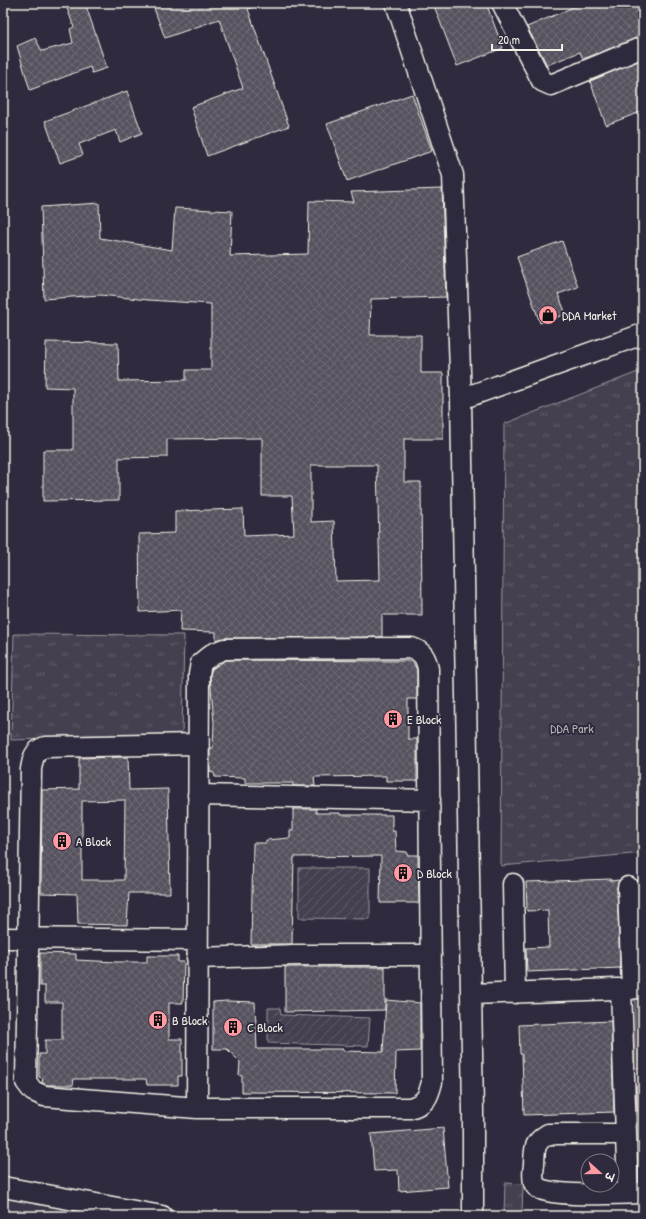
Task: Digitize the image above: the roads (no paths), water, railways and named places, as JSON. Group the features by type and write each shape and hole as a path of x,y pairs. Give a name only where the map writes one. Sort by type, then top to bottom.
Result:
{"street":[{"path":"396,3 453,175 461,399 472,994 473,1216"},
{"path":"502,3 542,81 552,85 643,46"},
{"path":"461,399 643,334"},
{"path":"197,1108 198,744 199,674 201,663 212,654 224,649 412,648 419,651 426,659 428,669 430,800 432,1082 429,1093 422,1104 410,1108 197,1108 44,1096 33,1091 26,1082 31,769 33,757 39,750 45,748 198,744"},
{"path":"198,795 430,800"},
{"path":"513,884 515,993"},
{"path":"626,1134 548,1134 538,1140 535,1148 533,1177 535,1186 540,1190 558,1194 636,1193 626,1134 632,989 628,887"},
{"path":"3,938 28,938 297,955 432,955"},
{"path":"472,994 632,989"},
{"path":"3,1186 162,1216"}],"place":[{"name":"DDA Market","path":"548,315"},
{"name":"E Block","path":"393,719"},
{"name":"A Block","path":"62,841"},
{"name":"D Block","path":"403,873"},
{"name":"B Block","path":"158,1020"},
{"name":"C Block","path":"233,1027"}],"park label":[{"name":"DDA Park","path":"572,728"}]}
